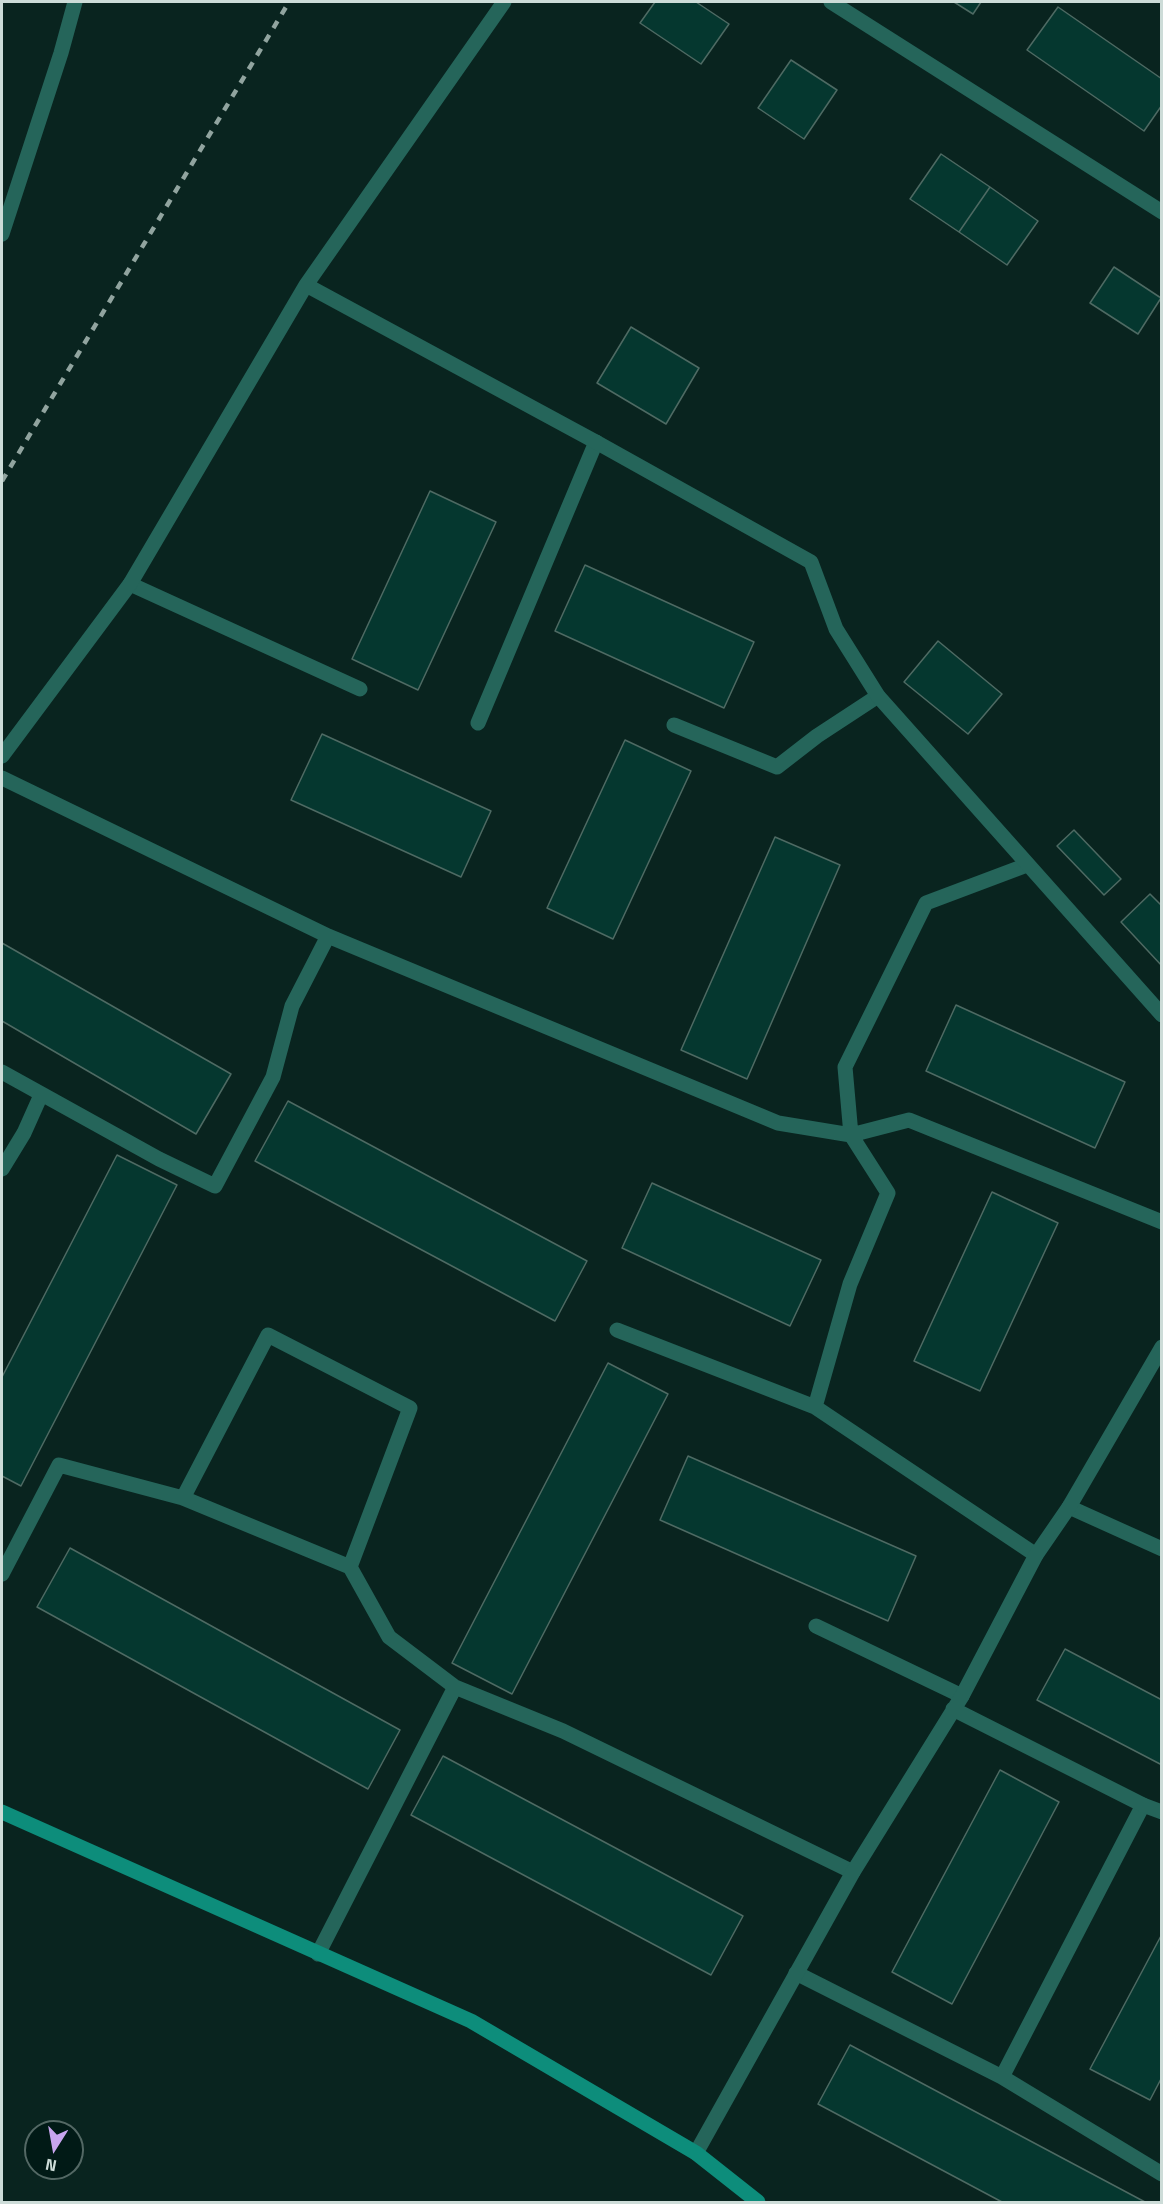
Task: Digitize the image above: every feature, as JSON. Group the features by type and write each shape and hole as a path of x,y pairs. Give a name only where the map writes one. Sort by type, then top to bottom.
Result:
{"street":[{"path":"2,234 61,53 75,2"},
{"path":"2,756 130,584 306,285 504,2"},
{"path":"831,2 1161,212"},
{"path":"306,285 596,442 811,562 837,629 878,696 1161,1015"},
{"path":"478,723 596,442"},
{"path":"130,584 360,689"},
{"path":"674,725 777,767 817,736 878,696"},
{"path":"2,778 328,936 778,1123 851,1135 909,1120 1161,1222"},
{"path":"815,1407 850,1284 888,1193 851,1135 845,1067 926,903 1027,865"},
{"path":"2,1072 159,1159 215,1186 273,1077 292,1006 328,936"},
{"path":"2,1169 24,1133 41,1095"},
{"path":"617,1330 815,1407 1036,1555"},
{"path":"183,1498 268,1335 410,1408 350,1567"},
{"path":"696,2153 853,1872 958,1702 1036,1555 1069,1507 1161,1347"},
{"path":"2,1574 6,1553 59,1465 183,1498 350,1567 388,1637 455,1687 563,1731 853,1872"},
{"path":"1069,1507 1161,1549"},
{"path":"816,1626 1143,1805 1161,1812"},
{"path":"318,1954 455,1687"},
{"path":"1002,2077 1143,1805"},
{"path":"2,1812 471,2021 696,2153 758,2202"},
{"path":"796,1973 1002,2077 1161,2174"}],"building":[{"path":"655,2 696,2 729,24 701,64 640,23"},
{"path":"954,2 981,2 973,14"},
{"path":"1058,7 1162,79 1162,105 1144,131 1027,50"},
{"path":"791,60 837,90 804,139 758,108"},
{"path":"941,154 990,187 959,232 910,199"},
{"path":"990,187 1038,221 1007,265 959,232"},
{"path":"1114,267 1161,298 1138,334 1090,303"},
{"path":"631,327 699,368 666,424 597,383"},
{"path":"430,491 496,522 418,690 352,659"},
{"path":"585,565 754,642 724,708 555,631"},
{"path":"938,641 1002,694 968,734 904,682"},
{"path":"322,734 491,811 461,877 291,800"},
{"path":"625,740 691,771 613,939 547,908"},
{"path":"1074,830 1121,879 1104,895 1057,846"},
{"path":"775,837 840,865 747,1079 681,1050"},
{"path":"1150,894 1162,906 1162,966 1121,922"},
{"path":"2,943 231,1074 196,1134 2,1021"},
{"path":"956,1005 1125,1082 1095,1148 926,1071"},
{"path":"288,1101 587,1261 555,1321 255,1161"},
{"path":"117,1155 177,1185 21,1486 2,1476 2,1377"},
{"path":"652,1183 821,1260 790,1326 622,1248"},
{"path":"992,1192 1058,1223 980,1391 914,1361"},
{"path":"608,1363 668,1394 512,1694 452,1663"},
{"path":"688,1456 916,1556 888,1621 660,1520"},
{"path":"70,1548 400,1730 368,1789 37,1607"},
{"path":"1065,1649 1162,1700 1162,1765 1037,1700"},
{"path":"443,1756 743,1916 711,1975 411,1815"},
{"path":"1000,1770 1059,1802 952,2004 892,1972"},
{"path":"1162,1934 1162,2077 1150,2100 1090,2069"},
{"path":"850,2045 1145,2202 1002,2202 818,2104"}],"railway":[{"path":"2,481 289,2"}]}
